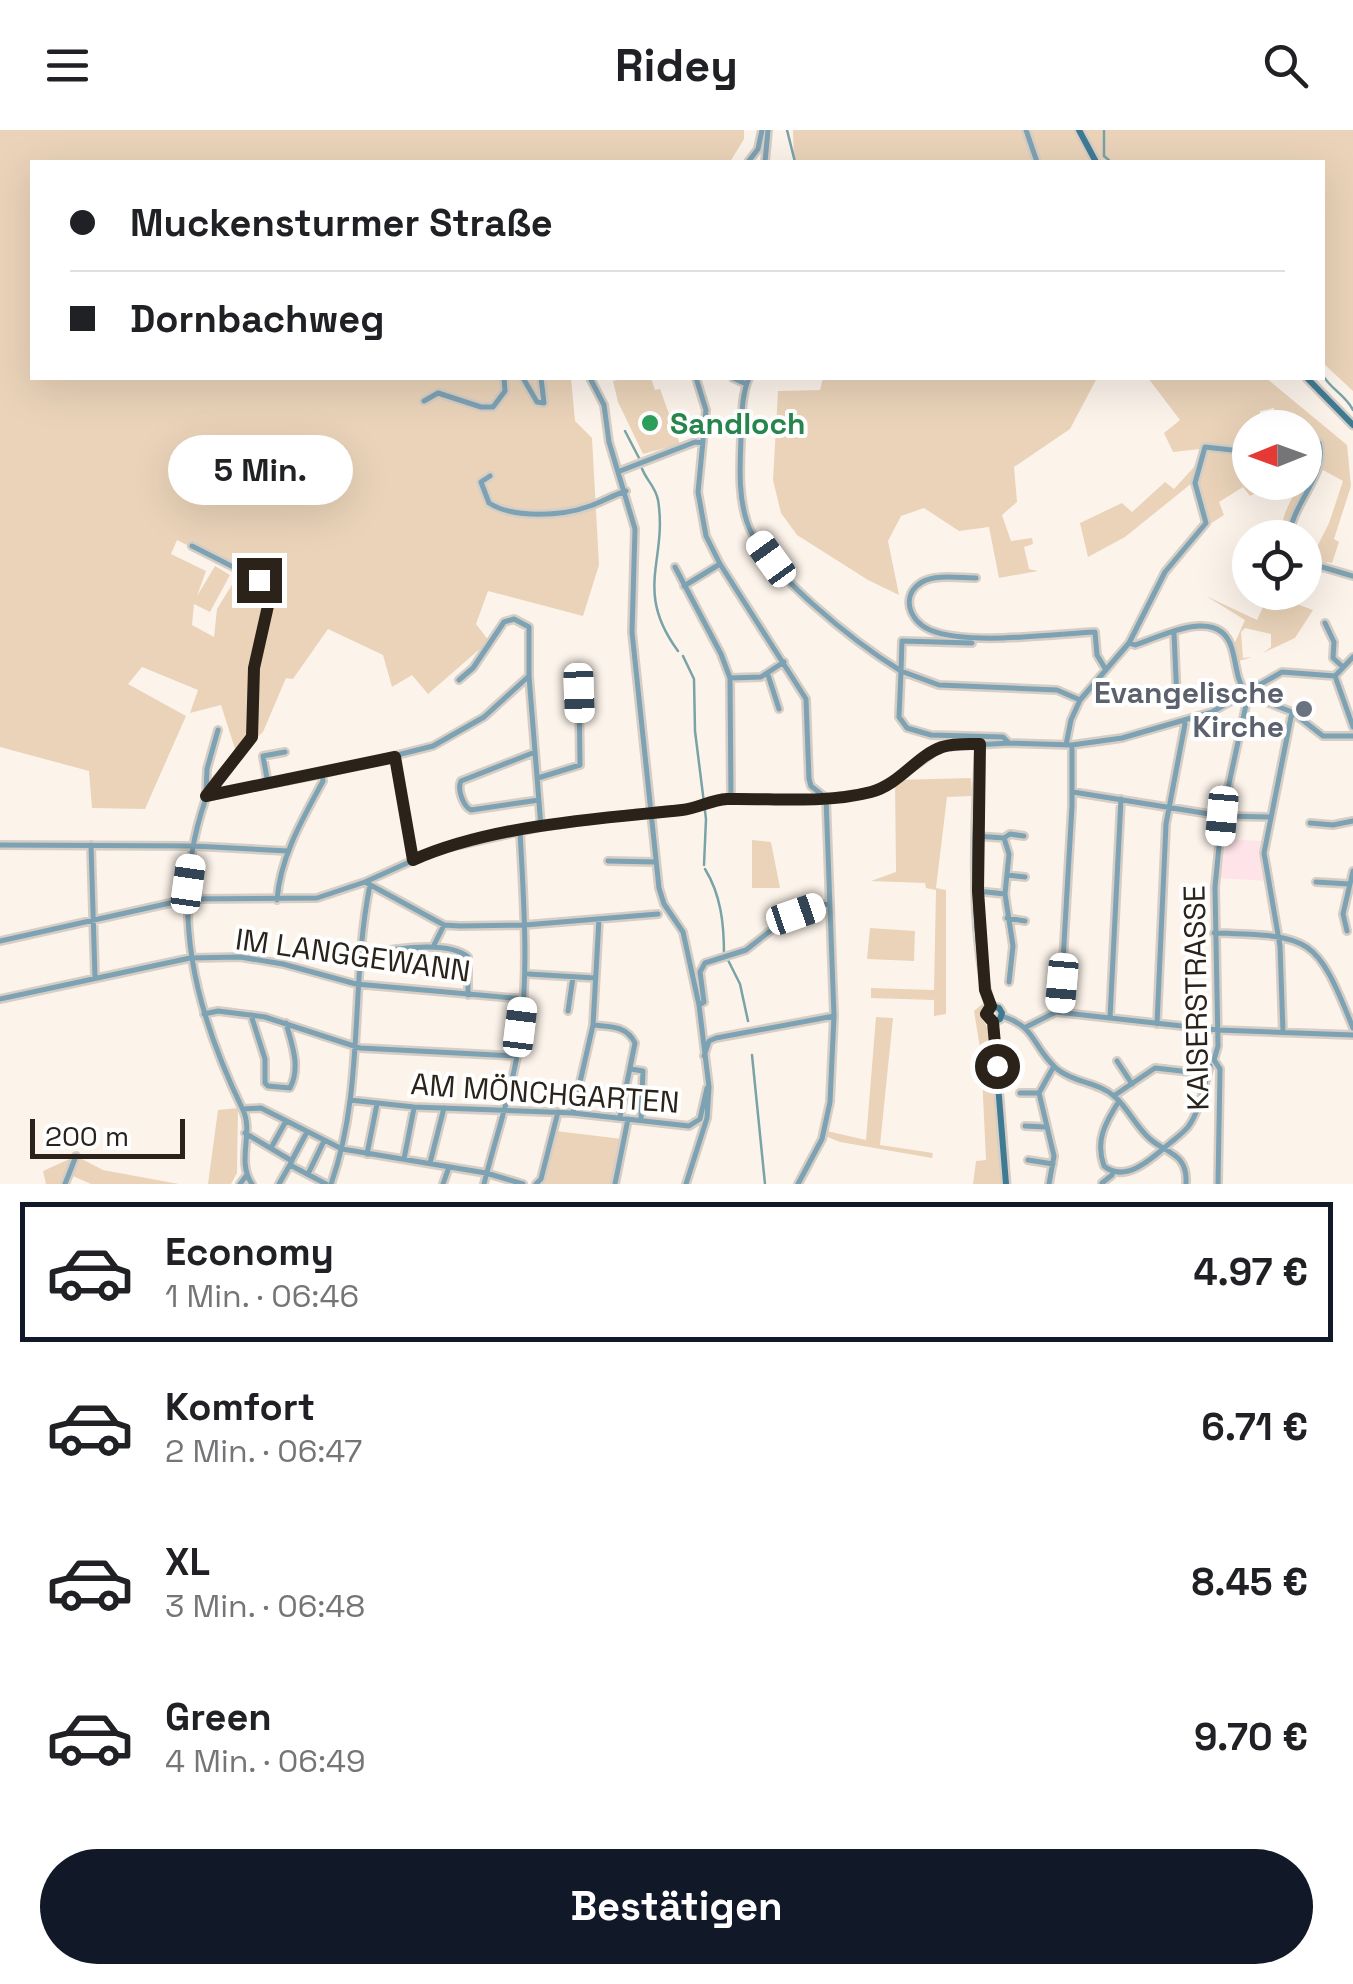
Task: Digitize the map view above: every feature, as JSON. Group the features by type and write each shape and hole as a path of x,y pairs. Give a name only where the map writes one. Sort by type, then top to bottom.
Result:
{"street":[{"path":"749,160 765,130"},
{"path":"765,130 765,160"},
{"path":"1026,130 1035,160"},
{"path":"1079,130 1095,160"},
{"path":"424,401 438,393 493,407 505,391 504,380"},
{"path":"524,380 542,404 545,401 541,380"},
{"path":"591,380 603,402 609,442 635,529 632,632 655,862 664,913 684,932 699,1004 709,1086 707,1118 686,1184"},
{"path":"697,380 706,410 698,495 706,536 720,564 800,686 809,710 811,786 826,798 834,1016 826,1127 798,1184"},
{"path":"1309,380 1353,425"},
{"path":"747,381 741,494 751,532 798,588 844,630 900,670 939,685 1057,690 1080,700"},
{"path":"620,471 695,442 703,443"},
{"path":"1060,1012 1073,792 1071,720 1080,700 1142,624 1166,572 1206,523 1195,484 1206,446 1232,450"},
{"path":"490,476 481,482 489,503 530,513 587,508 626,492"},
{"path":"192,546 259,580 270,597 254,668 252,737 206,796"},
{"path":"684,586 720,564"},
{"path":"675,566 730,678 731,799"},
{"path":"1322,567 1353,576"},
{"path":"976,578 933,578 920,582 908,600 908,610 930,630 958,636 1094,632 1097,656 1106,670"},
{"path":"460,680 474,668 504,622 514,620 529,627 541,827"},
{"path":"1325,623 1334,642 1333,658 1342,668"},
{"path":"1129,644 1205,625 1218,629 1231,645 1236,676 1246,694 1292,712 1323,736 1353,736"},
{"path":"1174,633 1177,700"},
{"path":"972,643 902,641 899,716 906,728 930,735 1003,737 1009,743"},
{"path":"1335,676 1353,657"},
{"path":"730,678 768,674 784,662"},
{"path":"0,942 188,899 317,898 368,884 450,846 541,827 731,799 826,798 871,792 895,780 940,747 1009,743 1069,746 1122,738 1185,722 1246,694 1282,672 1335,676"},
{"path":"768,674 779,710"},
{"path":"206,796 322,774 447,740 476,724 529,676"},
{"path":"1335,676 1353,727"},
{"path":"538,778 580,763 579,693 585,681"},
{"name":"KAISERSTRASSE","path":"1218,1184 1220,1069 1212,1063 1218,1030 1214,934 1222,816 1246,694"},
{"path":"1282,1032 1277,935 1264,862 1292,712"},
{"path":"1157,1024 1169,807 1185,722"},
{"path":"218,730 194,846 188,899 190,958 204,1014 242,1109 246,1176 252,1184"},
{"path":"980,744 978,891 985,990 991,1006"},
{"path":"253,757 286,752"},
{"path":"536,752 461,781 459,790 466,808 471,810 539,800"},
{"path":"263,756 268,784"},
{"path":"395,757 413,860"},
{"path":"277,900 278,881 288,851 323,782 322,774"},
{"path":"1073,792 1222,816 1270,817"},
{"path":"1110,1018 1120,800"},
{"path":"1310,823 1353,822"},
{"path":"484,1184 517,1056 524,999 520,831"},
{"path":"976,836 1024,836"},
{"path":"1004,838 1009,854 1004,894 1013,946 1009,982"},
{"path":"0,845 194,846 288,851"},
{"path":"92,845 95,977"},
{"path":"608,861 655,862"},
{"path":"1348,931 1343,914 1353,871"},
{"path":"1007,874 1025,877"},
{"path":"1316,882 1349,884"},
{"path":"368,884 444,924 525,925 664,913"},
{"path":"245,1133 328,1184 342,1149 350,1100 356,984 368,884"},
{"path":"978,891 1004,894"},
{"path":"699,1004 704,1002 702,966 759,941 788,916 829,902"},
{"path":"1007,918 1025,921"},
{"path":"574,1113 592,1025 599,919"},
{"path":"433,948 444,924"},
{"path":"1026,1027 1051,1012 1060,1012 1218,1030 1353,1032 1318,956 1300,940 1277,935 1214,934"},
{"path":"361,955 433,948 462,951 468,957 468,995"},
{"name":"IM LANGGEWANN","path":"0,998 190,958 240,957 356,984 524,999"},
{"path":"526,974 595,978"},
{"path":"568,1011 572,977"},
{"path":"991,1006 1026,1027 1054,1066 1073,1080 1116,1099 1151,1141 1166,1146 1183,1164 1186,1184"},
{"path":"991,1006 986,1014 993,1022 1006,1184"},
{"path":"204,1014 218,1010 250,1014 354,1046 517,1056"},
{"path":"250,1014 265,1059 268,1086 290,1088 294,1083 296,1056 286,1024"},
{"path":"704,1056 710,1041 716,1038 834,1016"},
{"path":"993,1022 1002,1016"},
{"path":"592,1025 621,1028 630,1033 634,1043 620,1117"},
{"path":"1118,1062 1132,1084"},
{"path":"1112,1175 1102,1162 1100,1140 1116,1099 1155,1068 1190,1072 1212,1063"},
{"path":"1102,1183 1112,1175 1133,1172 1187,1129 1212,1063"},
{"path":"1049,1184 1053,1164 1039,1094 1054,1066"},
{"path":"631,1069 643,1072 641,1120"},
{"name":"AM MÖNCHGARTEN","path":"350,1100 414,1107 574,1113 694,1126 700,1119 709,1086"},
{"path":"1020,1093 1039,1094"},
{"path":"368,1154 376,1104"},
{"path":"242,1109 256,1107 342,1149 486,1173 523,1184"},
{"path":"404,1159 414,1107"},
{"path":"430,1163 444,1108"},
{"path":"536,1184 558,1112"},
{"path":"615,1184 628,1119"},
{"path":"271,1148 286,1121"},
{"path":"1025,1126 1045,1128"},
{"path":"279,1184 307,1132"},
{"path":"308,1174 324,1141"},
{"path":"65,1184 76,1156"},
{"path":"1028,1160 1053,1164"},
{"path":"442,1184 449,1167"},
{"path":"240,1184 246,1176"}],"shaded area":[{"path":"0,130 744,130 744,139 731,160 30,160 30,380 571,380 575,421 592,438 599,565 583,616 488,591 476,624 489,641 428,694 412,675 392,687 383,655 328,629 293,679 286,678 263,732 237,755 221,705 190,713 198,690 142,667 128,684 186,716 145,809 92,808 89,771 0,747","holes":["177,540 217,560 236,560 244,565 217,609 214,637 192,625 194,604 210,612 230,575 215,566 197,596 206,571 171,554"]},
{"path":"793,130 1353,130 1353,391 1325,365 1325,160 794,160"},
{"name":"Sandloch","path":"652,380 655,390 660,389 680,444 643,454 618,402 613,381"},
{"path":"822,380 1096,380 1070,429 1014,467 1017,502 1002,515 1011,541 1032,538 1033,544 1024,547 1029,569 1038,571 999,578 989,527 959,531 924,508 901,516 888,541 899,595 797,535 781,513 773,480 778,391 820,390"},
{"path":"1150,380 1268,380 1305,410 1232,410 1232,494 1219,502 1224,515 1210,524 1198,496 1197,479 1125,537 1088,557 1080,523 1122,503 1132,512 1165,482 1174,489 1194,467 1200,449 1173,452 1164,433 1180,420"},
{"path":"1322,424 1347,445 1351,486 1334,539 1339,542 1332,563 1327,562 1323,573 1322,537 1343,481 1323,470"},
{"path":"1291,500 1308,500 1298,520 1283,520"},
{"path":"1206,596 1257,620 1262,610 1313,610 1295,638 1263,653 1271,647 1271,634 1245,628 1241,632 1243,658 1252,657 1236,662 1233,647 1245,620"},
{"path":"971,778 972,796 947,797 936,888 946,890 946,1014 934,1016 934,1000 871,998 871,988 934,990 936,890 926,888 925,883 871,881 896,872 895,780"},
{"path":"1222,839 1262,841 1264,881 1219,878"},
{"path":"752,840 771,842 780,888 752,888"},
{"path":"870,928 915,931 914,961 867,959"},
{"path":"985,1002 981,1016 990,1032 1002,1184 973,1184 976,1161 986,1160 981,1054 974,1011"},
{"path":"876,1017 893,1018 880,1145 933,1153 932,1158 825,1136 827,1131 866,1140"},
{"path":"238,1108 237,1173 231,1184 208,1184 218,1110"},
{"path":"556,1131 622,1139 612,1184 542,1184"},
{"path":"76,1156 103,1170 179,1184 91,1184 66,1173 62,1184 46,1184 43,1171"}],"waterway":[{"path":"787,130 794,160"},
{"path":"1104,130 1104,156 1109,160"},
{"path":"1325,378 1353,410"},
{"path":"625,431 639,458"},
{"path":"641,466 658,500 657,610 678,651"},
{"path":"683,656 694,679 695,731 706,819 704,865"},
{"path":"705,869 720,910 724,954"},
{"path":"728,960 740,984 748,1021"},
{"path":"752,1055 765,1184"}],"place":[{"name":"Sandloch","path":"650,423"},
{"name":"Evangelische Kirche","path":"1304,709"}],"route":[{"path":"259,580 270,597 256,652 252,737 206,796 395,757 413,860 464,842 520,831 688,809 720,800 816,800 871,792 895,780 940,747 980,744 976,836 980,939 985,990 991,1006 986,1014 993,1022 997,1066"}]}
